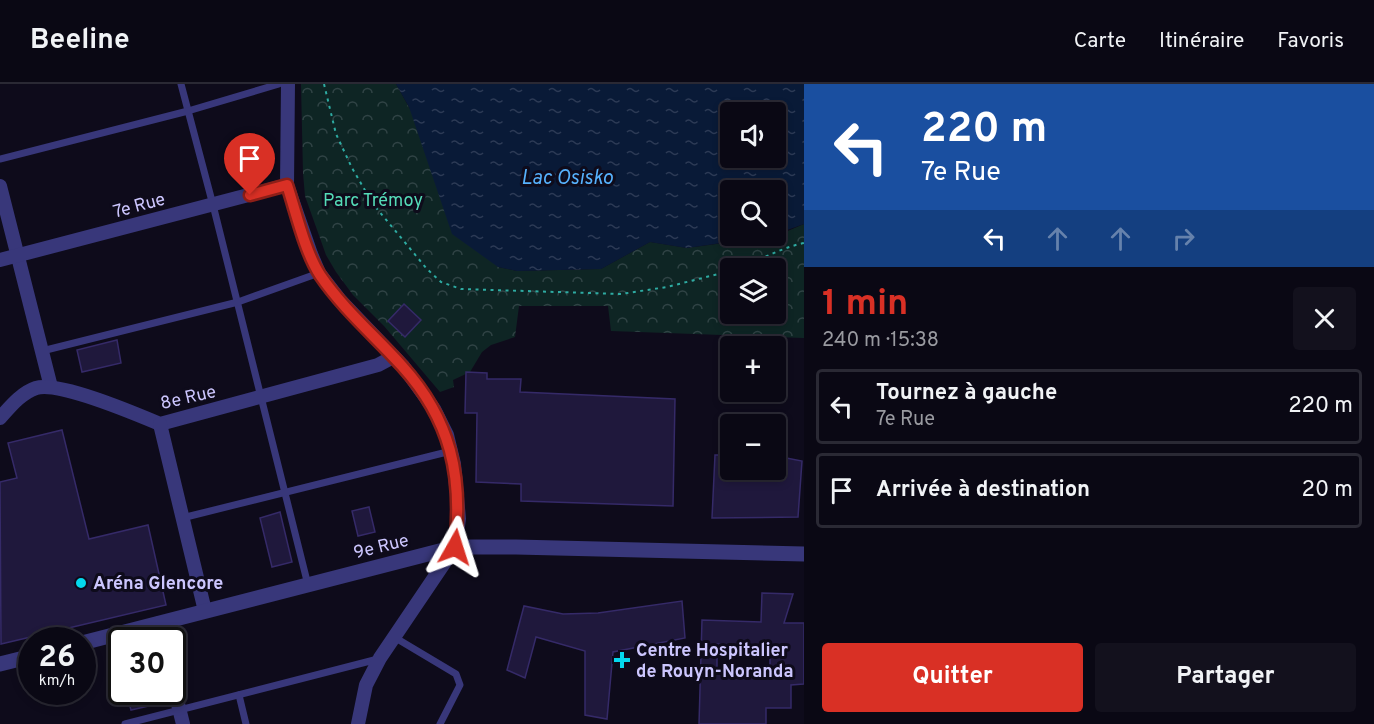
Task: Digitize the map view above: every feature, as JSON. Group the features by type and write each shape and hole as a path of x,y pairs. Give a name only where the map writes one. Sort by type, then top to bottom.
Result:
{"street":[{"path":"288,84 287,185 299,224 319,273 340,300 403,366 434,409 447,435 451,451 459,519 455,547 380,658 366,685 358,724"},
{"name":"7e Rue","path":"0,260 287,185"},
{"path":"0,186 51,387 36,388 23,395 0,418"},
{"name":"8e Rue","path":"51,387 134,413 160,424 378,365 393,357"},
{"path":"160,424 205,611"},
{"name":"9e Rue","path":"96,639 455,547 804,554"},
{"path":"159,623 160,627"},
{"path":"0,664 18,660"},
{"path":"179,705 183,724"}],"lane":[{"path":"181,84 308,585"},
{"path":"0,159 188,111 279,84"},
{"path":"42,351 237,302 319,273"},
{"path":"183,518 451,451"},
{"path":"394,637 456,674 460,685 440,724"},
{"path":"125,724 380,658"},
{"path":"238,695 246,724"}],"path":[{"path":"324,84 336,134 373,204 427,270 441,282 461,290 621,294 648,291 720,273"},
{"path":"761,258 781,249 804,243"}],"green space":[{"name":"Parc Trémoy","path":"301,84 396,84 498,267 517,271 601,269 650,242 687,248 720,244 720,246 786,246 786,232 804,224 804,338 611,331 608,306 519,306 515,337 491,345 482,352 470,372 453,380 454,387 440,392 384,326 353,295 336,272 326,255 305,196"}],"water":[{"name":"Lac Osisko","path":"396,84 804,84 804,224 786,230 786,180 720,180 720,243 687,248 650,242 601,269 517,271 498,267 452,234 409,107"}],"building":[{"path":"404,304 421,320 405,337 388,321"},
{"path":"117,340 121,363 82,372 77,350"},
{"path":"466,372 487,373 487,379 521,379 520,392 675,399 673,506 521,501 521,484 476,482 477,413 465,413"},
{"name":"Aréna Glencore","path":"62,430 89,539 148,525 166,605 73,627 18,627 18,640 1,644 0,482 17,478 8,443"},
{"path":"715,455 720,455 720,480 786,480 786,458 802,461 798,517 712,518"},
{"path":"369,507 375,532 358,536 352,511"},
{"path":"280,512 292,562 272,567 260,518"},
{"path":"762,593 793,594 784,623 804,623 804,684 791,685 791,708 766,708 766,724 699,724 702,620 761,622","holes":["717,644 770,647 770,667 717,669"]},
{"path":"682,601 685,638 613,652 607,719 585,715 585,651 536,637 525,678 507,670 524,606 563,614 598,613"},
{"path":"130,705 149,705 149,706 131,710"}],"place":[{"name":"Aréna Glencore","path":"81,583"},
{"name":"Centre Hospitalier de Rouyn-Noranda","path":"622,660"}],"route":[{"path":"250,195 287,185 299,224 319,273 340,300 403,366 434,409 447,435 454,464 459,519 455,547"}]}
